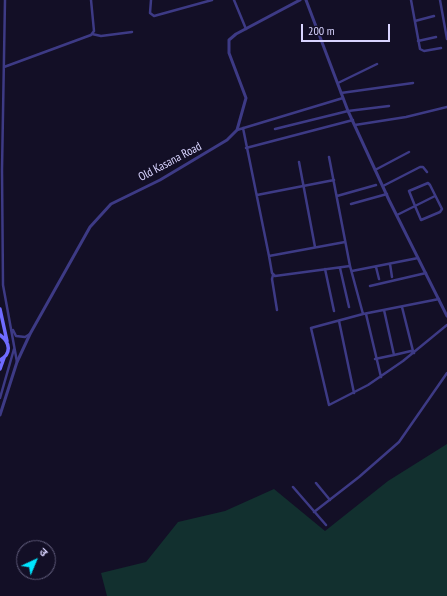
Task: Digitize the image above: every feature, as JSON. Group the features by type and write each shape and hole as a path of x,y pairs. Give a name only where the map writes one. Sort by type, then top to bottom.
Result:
{"main road":[{"path":"0,309 9,347 0,369"},
{"path":"0,335 7,341"},
{"path":"0,360 5,357"}],"street":[{"path":"5,0 2,189 3,285 18,362"},
{"path":"92,0 94,31 92,34"},
{"path":"151,0 150,13 154,16 212,0"},
{"path":"234,0 246,28"},
{"path":"237,130 246,98 229,53 228,42 233,36 246,28 300,0"},
{"path":"306,0 348,111 386,194 447,316"},
{"path":"410,0 418,41 422,51 440,48"},
{"path":"440,0 447,40"},
{"path":"415,21 434,16"},
{"path":"4,67 92,34 101,36 132,32"},
{"path":"418,41 436,37"},
{"path":"338,83 377,64"},
{"path":"341,93 413,83"},
{"path":"237,130 343,98"},
{"path":"276,129 348,111 389,106"},
{"path":"355,125 406,117 447,107"},
{"path":"246,148 353,120"},
{"path":"243,128 273,275 272,279 277,310"},
{"name":"Old Kasana Road","path":"0,415 18,362 30,334 90,227 107,207 212,150 227,140 237,130"},
{"path":"375,170 409,152"},
{"path":"329,157 350,266 381,377"},
{"path":"299,162 315,247"},
{"path":"383,186 420,167 423,167 427,172"},
{"path":"257,195 334,180"},
{"path":"428,183 442,209 440,212 421,220 416,206 409,194 411,190 428,183"},
{"path":"337,196 376,185"},
{"path":"351,204 386,194"},
{"path":"397,215 435,196"},
{"path":"0,243 3,239"},
{"path":"269,256 345,242"},
{"path":"352,271 418,258"},
{"path":"390,264 392,277"},
{"path":"273,275 350,266"},
{"path":"376,267 379,279"},
{"path":"340,268 349,307"},
{"path":"325,269 334,311"},
{"path":"370,286 426,273"},
{"path":"439,299 364,314 311,328 329,405 354,393 381,377 447,325"},
{"path":"402,307 413,352"},
{"path":"384,310 394,355"},
{"path":"339,321 354,393"},
{"path":"11,326 16,336 25,337 30,334"},
{"path":"0,398 15,348"},
{"path":"375,359 413,352"},
{"path":"314,512 399,442 447,373"},
{"path":"316,483 330,500"},
{"path":"293,487 326,525"}],"green space":[{"path":"447,444 447,596 107,596 101,573 146,562 178,522 225,511 274,489 325,531 388,481"}]}
